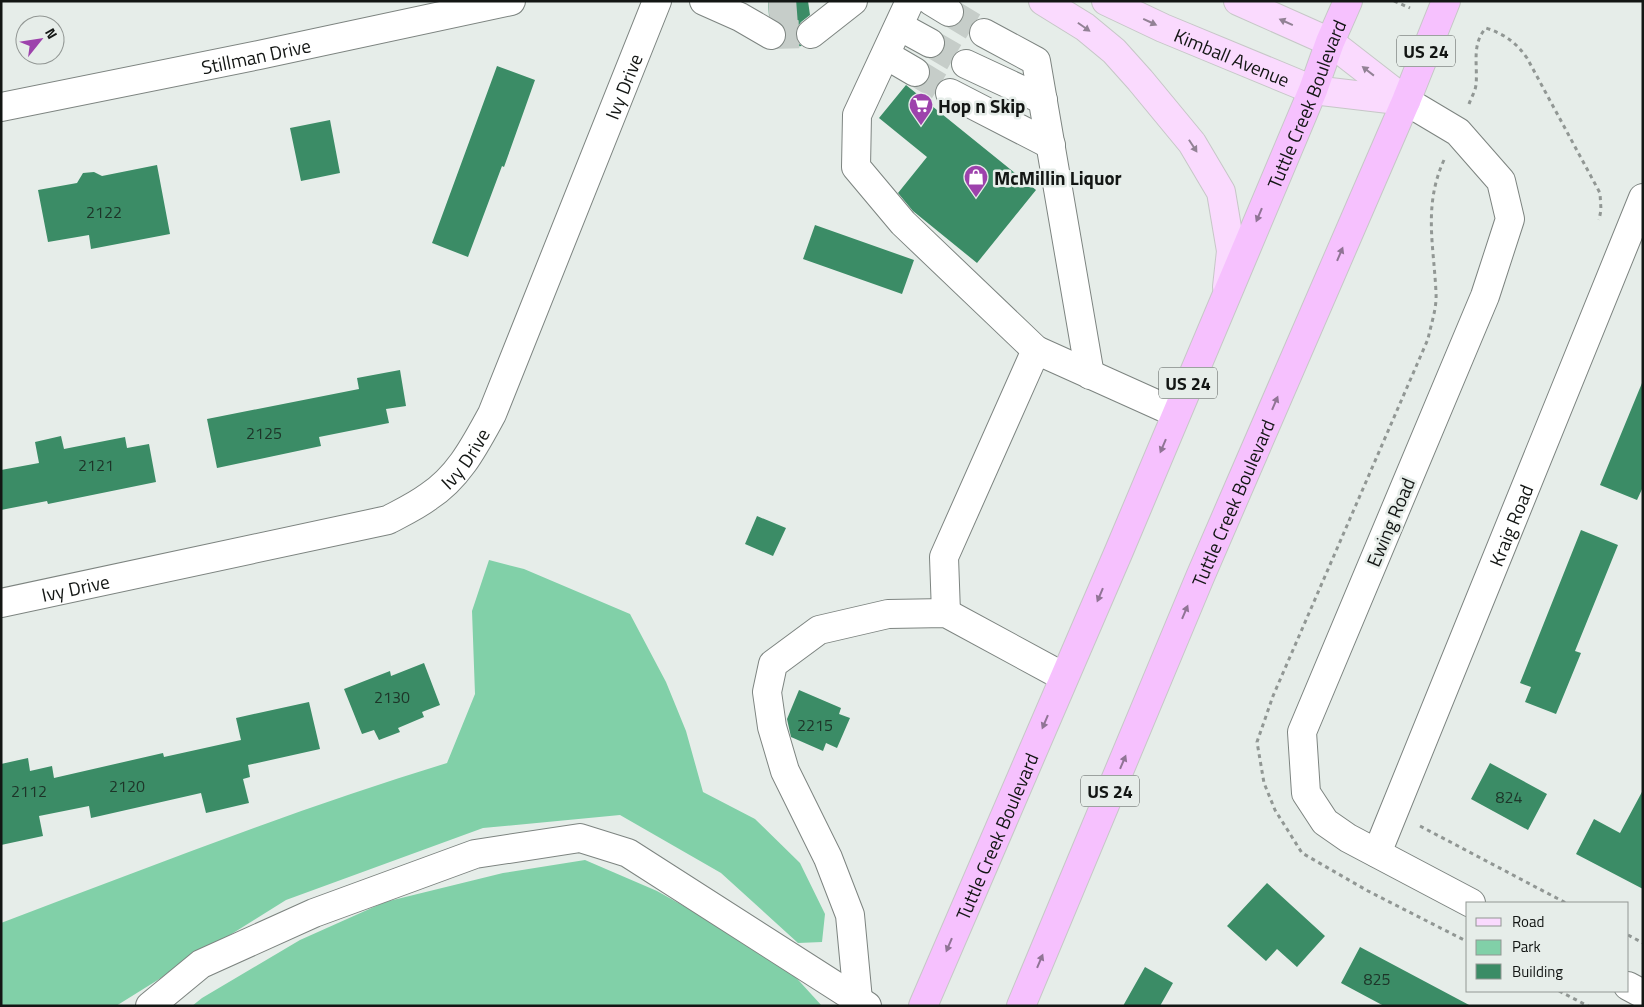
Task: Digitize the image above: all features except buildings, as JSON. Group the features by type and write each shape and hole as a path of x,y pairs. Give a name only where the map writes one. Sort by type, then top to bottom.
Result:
{"highway":[{"name":"Tuttle Creek Boulevard","path":"923,1006 1313,90 1330,42 1348,1"},
{"name":"Tuttle Creek Boulevard","path":"1021,1006 1204,568 1406,101 1446,1"}],"main road":[{"path":"1043,1 1085,27 1114,51 1192,143 1221,192 1231,251 1227,292"},
{"name":"Kimball Avenue","path":"1106,1 1163,28 1313,90 1406,101"},
{"path":"1238,1 1330,42 1406,101"}],"street":[{"name":"Stillman Drive","path":"1,107 250,57 511,1"},
{"name":"Ivy Drive","path":"1,603 388,520 429,497 453,476 471,454 492,414 658,1"},
{"path":"704,1 740,17 770,24"},
{"path":"810,22 849,4"},
{"path":"900,10 930,43"},
{"path":"900,10 886,55 857,115 856,167 903,223 1036,350 1176,413"},
{"path":"984,33 1036,61 1090,375"},
{"path":"886,55 914,72"},
{"path":"966,64 1043,100"},
{"path":"950,93 1051,145"},
{"name":"Ewing Road","path":"1406,101 1458,132 1501,181 1510,218 1485,296 1302,732 1306,793 1325,822 1348,838 1469,902"},
{"name":"Kraig Road","path":"1376,853 1641,208"},
{"path":"946,613 944,557 1036,350"},
{"path":"863,1003 850,914 828,858 785,771 772,727 767,692 773,664 818,630 888,614 946,613 1064,677"},
{"path":"150,1006 201,964 314,913 475,854 580,838 628,853 863,1003"},
{"path":"1629,987 1643,994"}],"path":[{"path":"1394,1 1410,8"},
{"path":"1480,34 1486,28 1507,36 1527,58 1600,193 1601,210 1599,225"},
{"path":"1440,169 1433,196 1431,239 1436,296 1428,339 1273,696 1257,742 1264,783 1275,810 1302,853 1368,891 1466,941"},
{"path":"1393,812 1564,902"},
{"path":"1629,936 1643,943"},
{"path":"1561,992 1588,1006"}],"green space":[{"path":"489,560 524,569 630,614 666,682 686,731 703,792 755,819 800,863 825,914 822,942 798,943 721,873 620,815 483,828 286,900 116,1006 1,1006 1,923 279,819 447,763 475,694 472,611"},
{"path":"585,860 657,891 780,960 822,1006 192,1006 202,998 300,940 385,902 503,873"}],"tunnel":[{"path":"769,13 809,10"},
{"path":"949,12 984,33"},
{"path":"771,35 811,34"},
{"path":"930,43 966,64"},
{"path":"915,72 950,93"}],"place":[{"name":"Hop n Skip","path":"921,126"},
{"name":"McMillin Liquor","path":"976,198"}]}
